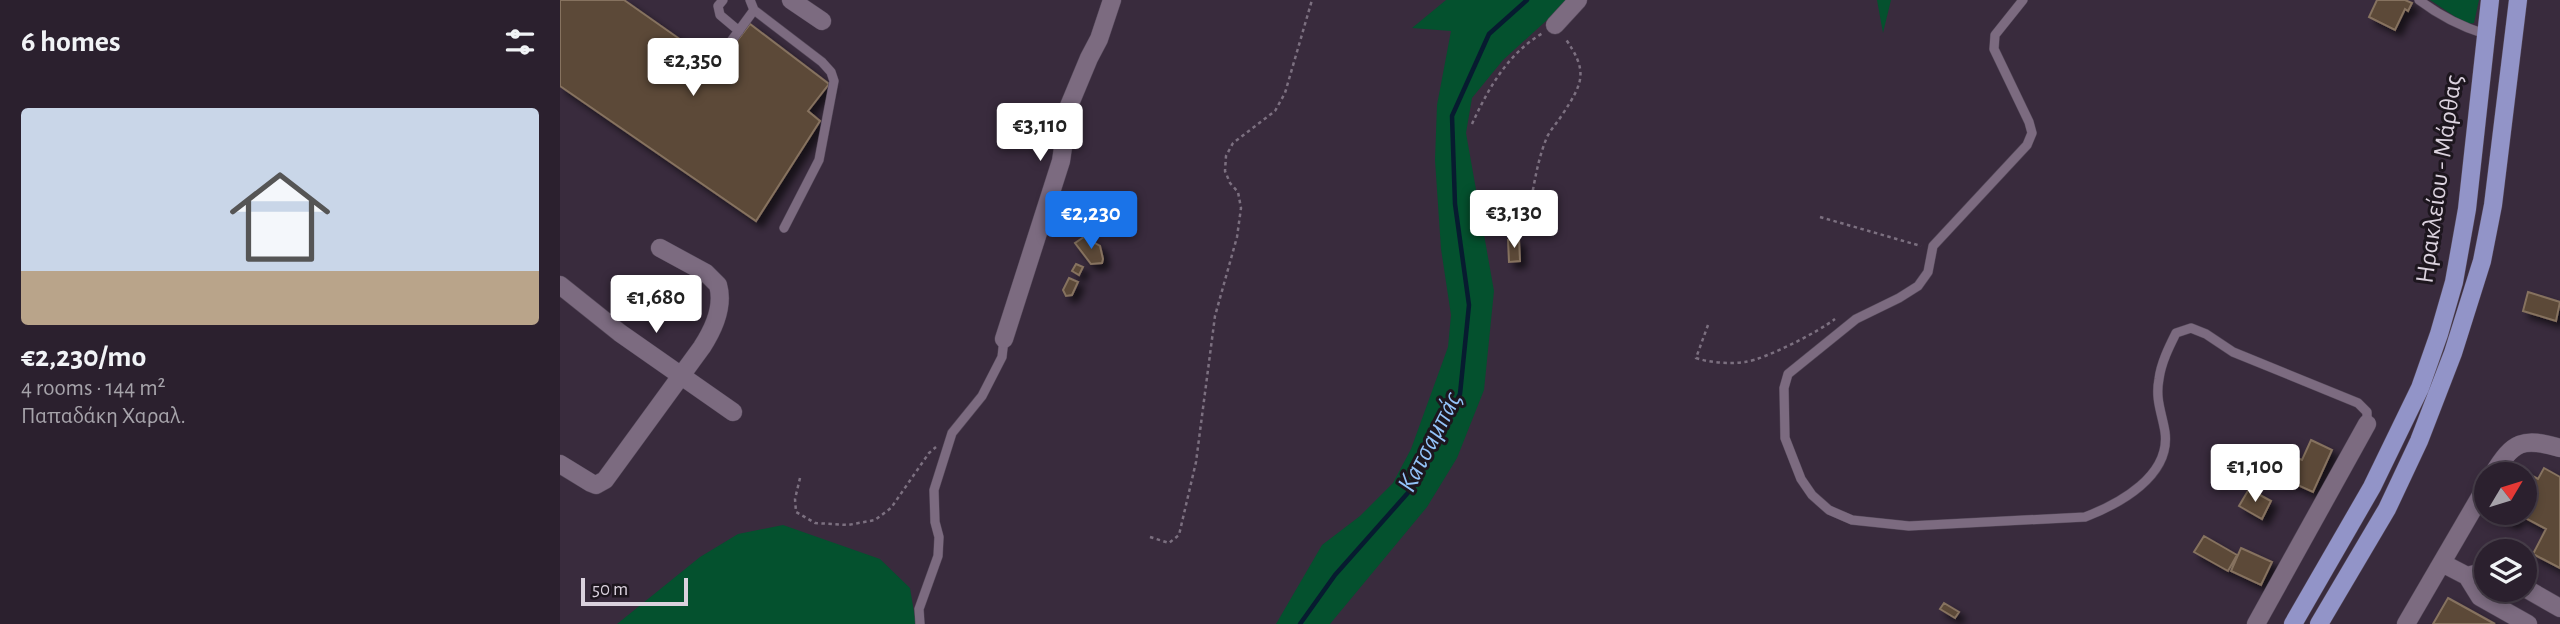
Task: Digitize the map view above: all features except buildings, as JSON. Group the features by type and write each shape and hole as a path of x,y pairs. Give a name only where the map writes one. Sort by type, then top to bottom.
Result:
{"main road":[{"name":"Ηρακλείου - Μάρθας","path":"2293,624 2372,486 2420,388 2439,334 2454,282 2467,209 2490,0"},
{"name":"Ηρακλείου - Μάρθας","path":"2319,624 2387,509 2418,442 2453,353 2482,261 2493,205 2518,0"}],"street":[{"path":"791,0 822,21"},
{"path":"1004,339 1061,160 1069,106 1099,39 1112,0"},
{"path":"1555,25 1578,0"},
{"path":"560,464 592,484 600,484 698,354 710,332 719,304 719,289 706,273 660,248"},
{"path":"560,285 620,333 733,412"},
{"path":"2256,624 2367,424"},
{"path":"2500,462 2513,446 2527,441 2560,448"},
{"path":"2406,624 2474,507"},
{"path":"2442,562 2467,576 2480,597 2528,624"},
{"path":"2467,576 2474,574"},
{"path":"2537,595 2560,608"}],"lane":[{"path":"723,0 718,6 720,15 739,31"},
{"path":"750,0 754,10 822,62 831,72 834,81 819,160 784,228"},
{"path":"2022,0 1995,36 1994,49 2029,122 2032,133 2027,145 1932,250 1928,272 1918,286 1856,319 1788,374 1784,388 1785,438 1801,479 1812,495 1829,510 1852,520 1909,526 2085,517 2118,502 2140,486 2157,467 2164,448 2165,433 2158,409 2159,378 2176,333 2191,328 2206,334 2233,352 2358,403 2367,412 2367,424"},
{"path":"2418,0 2460,27 2485,34"},
{"path":"721,55 754,10"},
{"path":"920,624 919,609 937,556 939,537 934,522 934,490 952,433 982,397 1002,357 1004,339"}],"path":[{"path":"1150,537 1169,543 1179,535 1196,462 1215,316 1237,237 1241,208 1238,192 1225,171 1226,156 1233,143 1275,111 1285,93 1312,0"},
{"path":"1472,124 1492,83 1524,47 1555,25 1579,60 1581,77 1562,116 1548,136 1539,160 1529,211"},
{"path":"1820,217 1932,250"},
{"path":"1708,325 1696,358 1708,362 1747,362 1818,332 1842,314 1856,319"},
{"path":"800,478 795,499 796,512 815,523 848,525 875,520 891,508 929,453 952,433"}],"green space":[{"path":"1446,0 1569,0 1503,60 1472,98 1466,133 1494,291 1484,390 1457,458 1427,507 1330,624 1276,624 1322,545 1360,516 1393,483 1411,449 1448,347 1451,315 1441,249 1435,160 1437,105 1451,31 1412,28"},
{"path":"1877,0 1891,0 1883,33"},
{"path":"2430,0 2479,0 2474,23 2466,24"},
{"path":"783,525 880,559 910,588 916,624 617,624 700,557 738,534"}],"waterway":[{"name":"Κατσαμπάς","path":"1300,624 1335,575 1414,486 1460,394 1469,305 1455,204 1452,116 1489,34 1527,0"}]}
